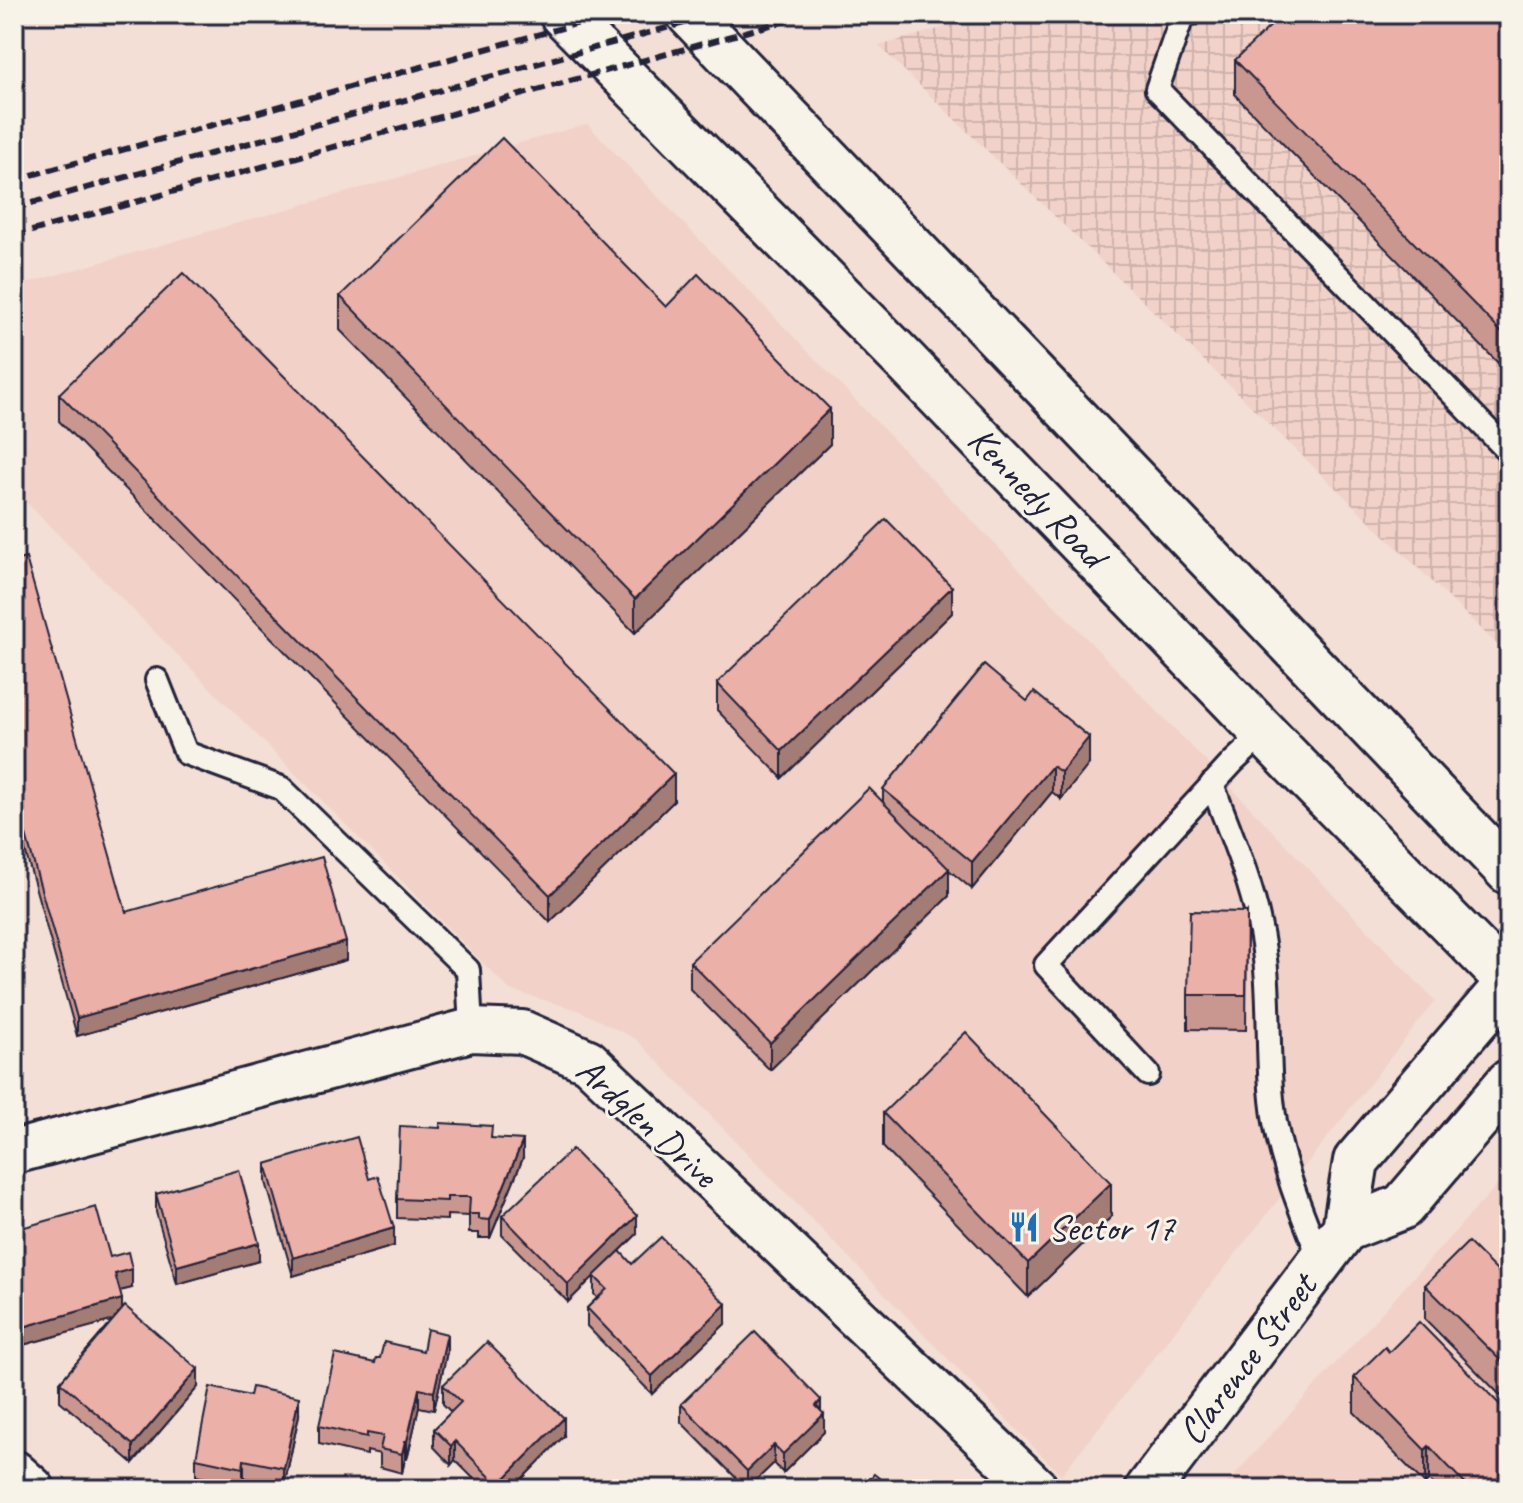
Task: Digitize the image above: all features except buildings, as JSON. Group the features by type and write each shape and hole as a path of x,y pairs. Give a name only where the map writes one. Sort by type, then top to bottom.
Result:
{"main road":[{"name":"Kennedy Road","path":"562,14 904,360 1509,982"},
{"path":"689,14 1509,872"},
{"name":"Clarence Street","path":"1148,1489 1333,1245 1356,1161 1509,982"},
{"path":"1333,1245 1402,1207 1509,1082"}],"street":[{"name":"Ardglen Drive","path":"14,1152 471,1030 522,1032 588,1061 1037,1489"},
{"path":"14,1472 33,1489"}],"lane":[{"path":"1191,14 1182,17 1157,89 1509,452"},
{"path":"157,680 186,753 281,788 468,970 471,1030"},
{"path":"1148,1074 1046,965 1212,784 1264,733"},
{"path":"1212,784 1259,923 1268,978 1268,1041 1276,1123 1292,1188 1333,1245"}],"shaded area":[{"path":"991,14 1509,14 1509,656 879,46"},
{"path":"587,124 1435,1001 1061,1475 636,1039 578,1010 510,990 14,490 14,287"},
{"path":"1509,1172 1509,1489 1222,1489"}],"railway":[{"path":"14,180 612,14"},
{"path":"14,208 717,14"},
{"path":"14,236 810,14"}],"place":[{"name":"Sector 17","path":"1024,1227"}]}
